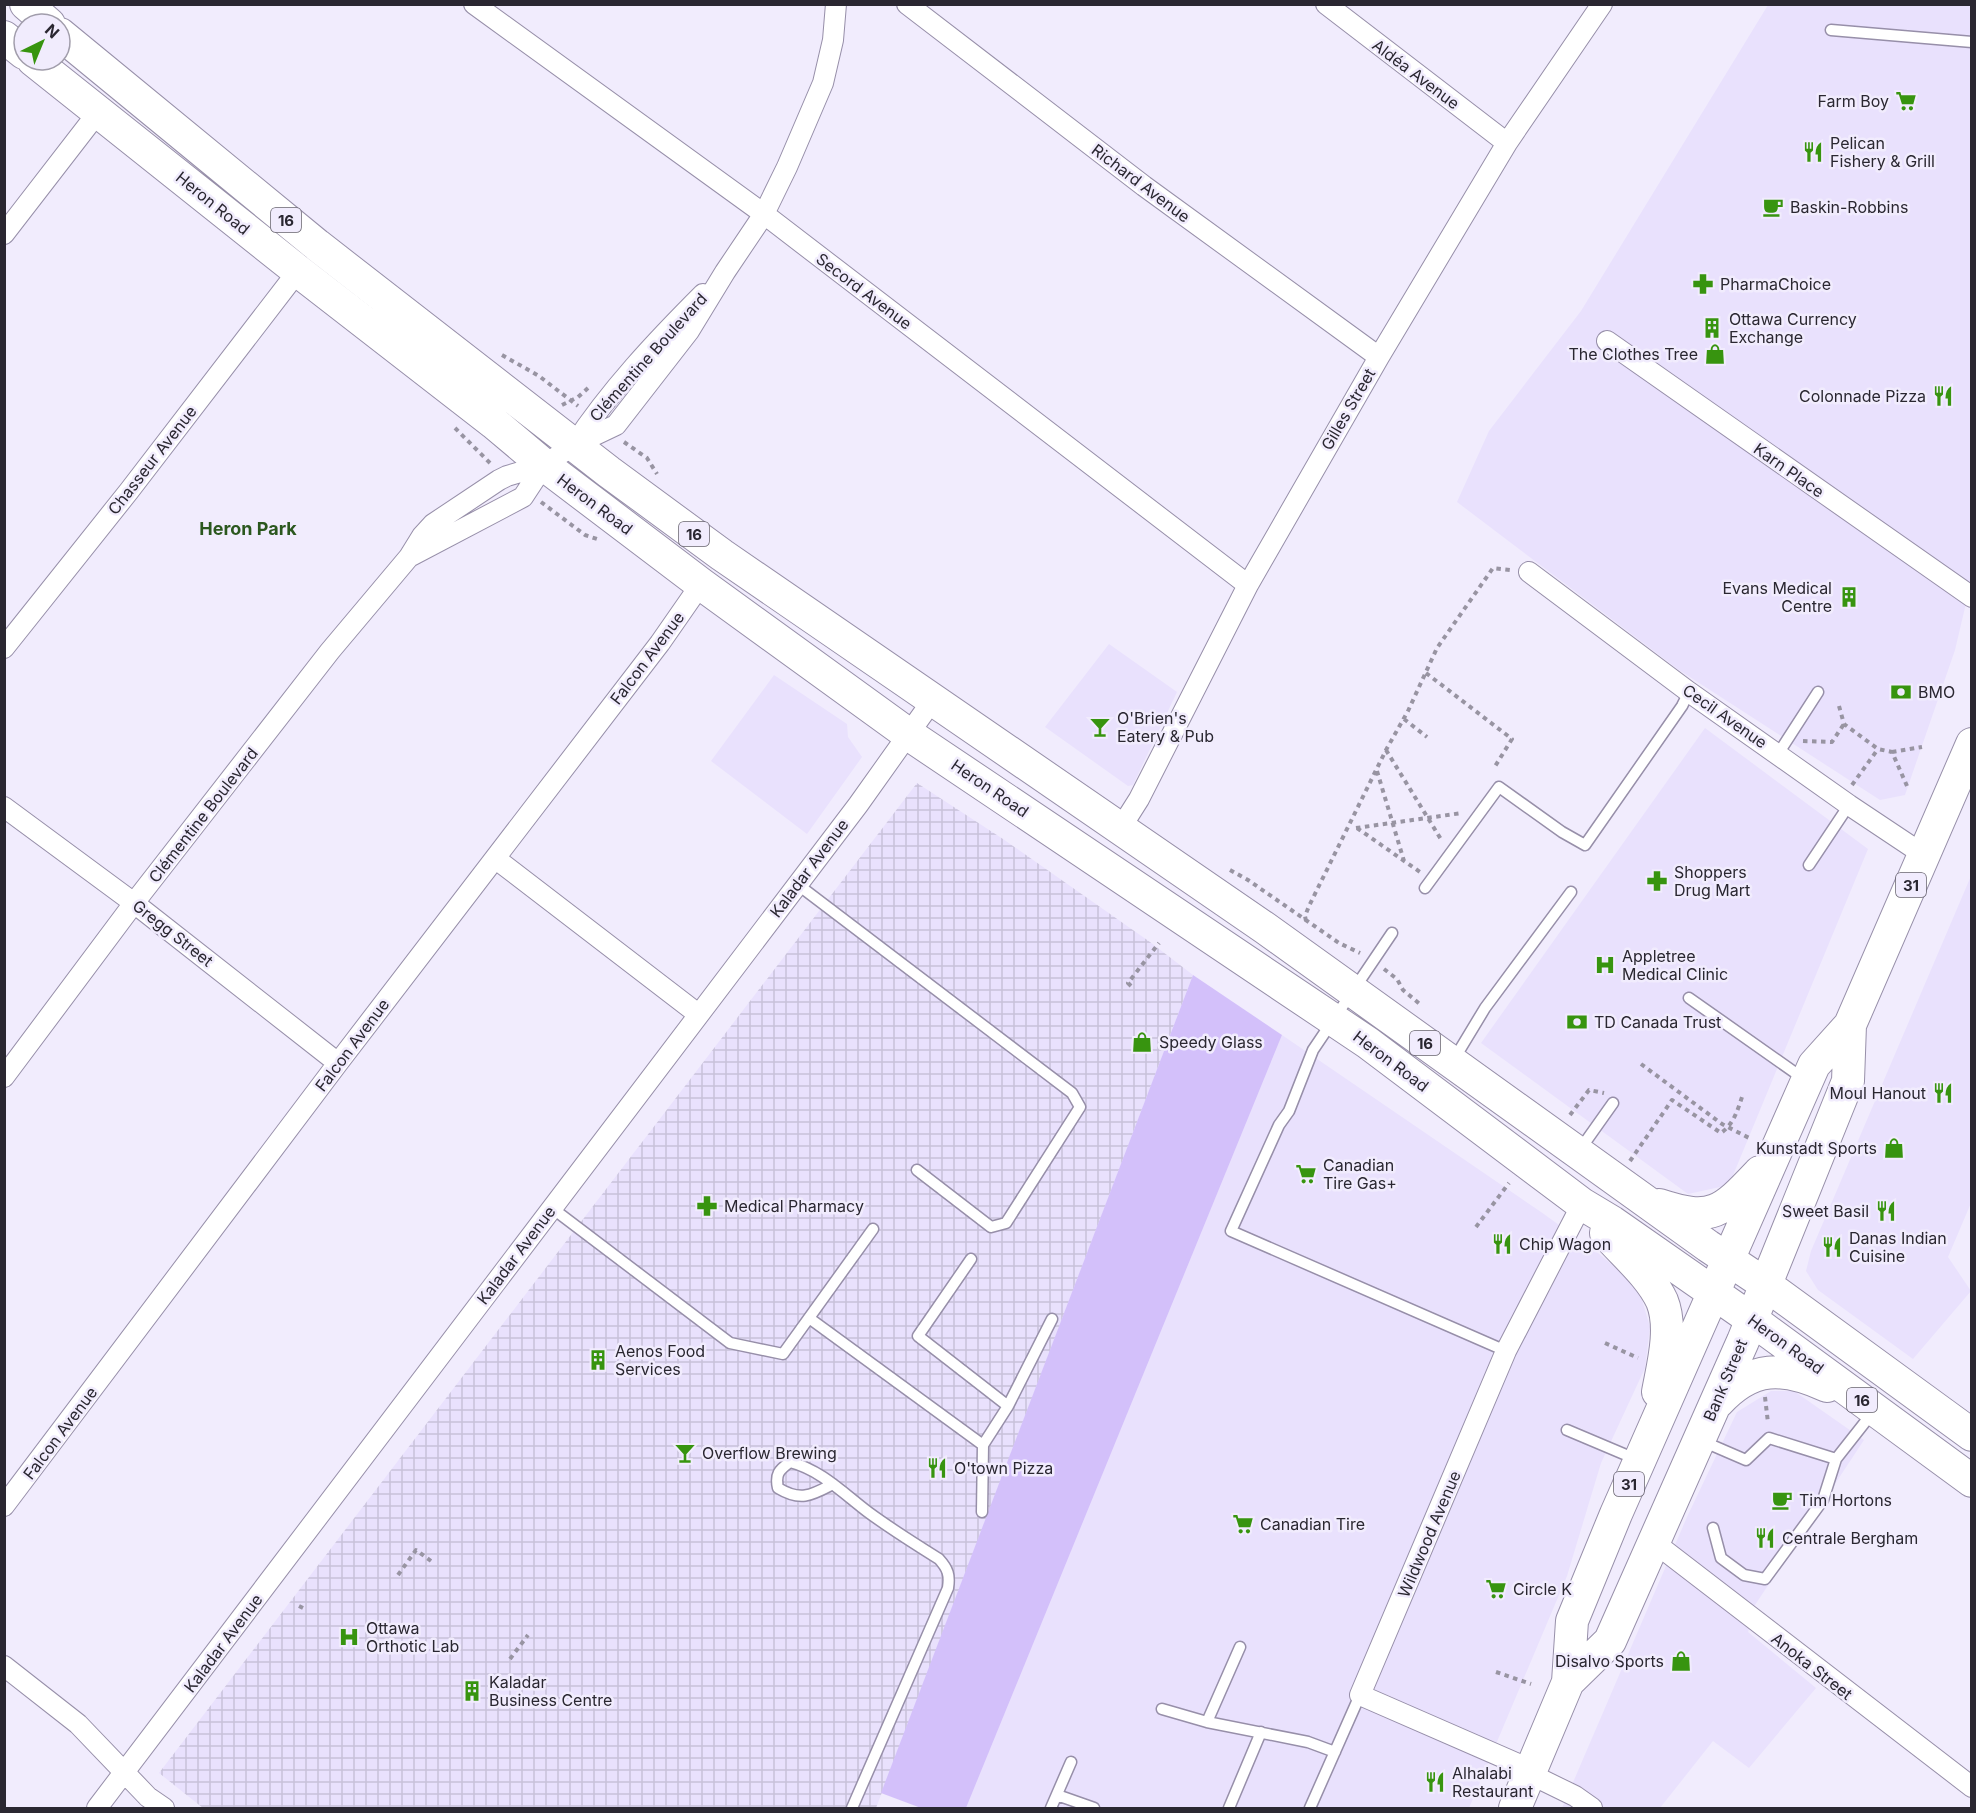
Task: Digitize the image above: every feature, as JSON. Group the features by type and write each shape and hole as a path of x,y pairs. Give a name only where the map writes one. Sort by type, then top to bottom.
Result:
{"main road":[{"name":"Heron Road","path":"72,44 317,245 574,445 722,555 1266,928 1645,1201 1765,1284 1971,1436"},
{"name":"Heron Road","path":"49,72 298,271 494,423 544,465 701,584 908,734 1334,1020 1582,1204 1612,1222 1751,1319 1971,1481"},
{"name":"Bank Street","path":"1515,1809 1568,1682 1572,1621 1645,1447 1729,1260 1762,1148 1807,1080 1814,1065 1850,1025 1971,744"},
{"name":"Bank Street","path":"1568,1682 1611,1641 1700,1440 1848,1081 1850,1025"},
{"path":"1645,1201 1689,1214 1710,1212 1731,1201 1762,1148"},
{"path":"1582,1204 1650,1282 1662,1302 1666,1325 1665,1352 1645,1447"},
{"path":"1713,1407 1731,1388 1742,1381 1763,1373 1788,1372 1819,1383 1875,1409"}],"street":[{"name":"Secord Avenue","path":"474,4 764,214 1248,585"},
{"name":"Clémentine Boulevard","path":"4,1077 134,903 330,651 409,557 428,530 452,511 507,476 544,465 574,445 616,425 689,331 764,214 823,83 833,40 836,4"},
{"name":"Richard Avenue","path":"907,4 1144,186 1378,357"},
{"name":"Aldéa Avenue","path":"1326,4 1507,142"},
{"name":"Gilles Street","path":"1120,829 1139,799 1248,585 1378,357 1507,142 1602,4"},
{"path":"4,234 99,111"},
{"name":"Chasseur Avenue","path":"4,648 122,500 298,271"},
{"name":"Karn Place","path":"1607,341 1971,597"},
{"name":"Clémentine Boulevard","path":"409,557 523,497 544,465"},
{"name":"Cecil Avenue","path":"1529,572 1689,692 1782,746 1924,855"},
{"name":"Falcon Avenue","path":"4,1506 338,1063 660,643 701,584"},
{"name":"Kaladar Avenue","path":"97,1809 858,805 932,700"},
{"name":"Gregg Street","path":"4,807 134,903 338,1063"},
{"path":"496,859 698,1014"},
{"name":"Wildwood Avenue","path":"1360,1695 1506,1351 1582,1204"},
{"name":"Anoka Street","path":"1655,1543 1971,1787"},
{"path":"4,1666 78,1724 148,1797 164,1809"},
{"path":"1360,1695 1531,1772 1575,1796 1592,1809"}],"lane":[{"path":"1831,30 1971,42"},
{"path":"1425,888 1499,787 1562,832 1585,845 1682,706 1689,692"},
{"path":"1782,746 1818,692"},
{"path":"1809,865 1850,796"},
{"path":"797,884 1071,1093 1080,1107 1006,1223 992,1227 917,1170"},
{"path":"1452,1063 1485,1008 1571,892"},
{"path":"1392,933 1313,1050 1289,1111 1279,1125 1231,1231 1506,1351"},
{"path":"1689,998 1807,1080"},
{"path":"1578,1152 1611,1099"},
{"path":"552,1208 730,1343 783,1354 873,1228"},
{"path":"971,1259 918,1336 1008,1406"},
{"path":"809,1318 983,1445"},
{"path":"982,1512 983,1445 1008,1406 1052,1319"},
{"path":"1713,1528 1721,1558 1744,1575 1765,1579 1823,1500 1836,1459 1875,1409"},
{"path":"1567,1430 1645,1447"},
{"path":"1700,1440 1746,1460 1769,1438 1836,1459"},
{"path":"833,1484 809,1496 789,1495 778,1488 776,1478 780,1469 790,1462 807,1466 833,1484 869,1513 939,1558 947,1567 950,1577 948,1588 852,1809"},
{"path":"1207,1722 1240,1647"},
{"path":"1310,1809 1360,1695"},
{"path":"1162,1709 1207,1722 1308,1742 1335,1752"},
{"path":"1229,1809 1261,1732"},
{"path":"1051,1809 1071,1762"},
{"path":"1057,1795 1094,1809"}],"path":[{"path":"620,438 638,452"},
{"path":"473,448 487,461"},
{"path":"540,501 550,509"},
{"path":"1361,954 1339,943 1306,921 1305,916 1309,906 1443,638 1493,568 1529,572"},
{"path":"1426,673 1512,739 1494,768"},
{"path":"1839,706 1844,724 1878,749 1892,752 1922,747"},
{"path":"1404,719 1427,736"},
{"path":"1782,746 1832,742 1844,724"},
{"path":"1850,796 1878,749"},
{"path":"1386,750 1442,842"},
{"path":"1892,752 1907,786"},
{"path":"1376,770 1404,861"},
{"path":"1356,828 1462,813"},
{"path":"1350,824 1420,872"},
{"path":"1131,986 1128,983 1159,943"},
{"path":"1380,966 1397,979 1405,993"},
{"path":"1641,1064 1677,1093 1762,1148"},
{"path":"1566,1120 1589,1090 1611,1099"},
{"path":"1626,1166 1677,1093"},
{"path":"1672,1100 1721,1133 1729,1128 1743,1094"},
{"path":"1476,1227 1509,1183"},
{"path":"1605,1343 1641,1359"},
{"path":"1764,1386 1769,1438"},
{"path":"398,1575 416,1550 431,1561"},
{"path":"510,1659 528,1635"},
{"path":"1496,1672 1532,1684"}],"shaded area":[{"path":"1768,5 1971,5 1971,582 1955,650 1905,795 1880,800 1679,670 1457,502 1489,431 1581,311"},
{"path":"1109,644 1177,692 1133,785 1128,786 1045,727"},
{"path":"774,675 847,724 848,737 862,757 807,834 711,761"},
{"path":"1705,728 1868,849 1729,1185 1688,1194 1481,1043"},
{"path":"917,783 1003,839 1150,942 1193,975 876,1808 203,1808 159,1773"},
{"path":"1971,876 1971,1203 1948,1257 1971,1291 1913,1359 1818,1290 1806,1271 1811,1251"},
{"path":"1193,975 1282,1035 966,1808 921,1808 881,1793"},
{"path":"1282,1035 1541,1212 1598,1253 1638,1286 1650,1327 1645,1368 1601,1463 1567,1576 1469,1808 966,1808"},
{"path":"1771,1391 1794,1391 1864,1440 1755,1605 1748,1632 1816,1688 1749,1768 1713,1741 1660,1808 1562,1808 1687,1517 1737,1412"}],"place":[{"name":"Farm Boy","path":"1906,101"},
{"name":"Pelican Fishery & Grill","path":"1813,152"},
{"name":"Baskin-Robbins","path":"1773,207"},
{"name":"PharmaChoice","path":"1703,284"},
{"name":"Ottawa Currency Exchange","path":"1712,328"},
{"name":"The Clothes Tree","path":"1715,354"},
{"name":"Colonnade Pizza","path":"1943,396"},
{"name":"Evans Medical Centre","path":"1849,597"},
{"name":"BMO","path":"1901,692"},
{"name":"O'Brien's Eatery & Pub","path":"1100,727"},
{"name":"Shoppers Drug Mart","path":"1657,881"},
{"name":"Appletree Medical Clinic","path":"1605,965"},
{"name":"TD Canada Trust","path":"1577,1022"},
{"name":"Speedy Glass","path":"1142,1042"},
{"name":"Moul Hanout","path":"1943,1093"},
{"name":"Kunstadt Sports","path":"1894,1148"},
{"name":"Canadian Tire Gas+","path":"1306,1174"},
{"name":"Medical Pharmacy","path":"707,1206"},
{"name":"Sweet Basil","path":"1886,1211"},
{"name":"Chip Wagon","path":"1502,1244"},
{"name":"Danas Indian Cuisine","path":"1832,1247"},
{"name":"Aenos Food Services","path":"598,1360"},
{"name":"Overflow Brewing","path":"685,1453"},
{"name":"O'town Pizza","path":"937,1468"},
{"name":"Tim Hortons","path":"1782,1500"},
{"name":"Canadian Tire","path":"1243,1524"},
{"name":"Centrale Bergham","path":"1765,1538"},
{"name":"Circle K","path":"1496,1589"},
{"name":"Ottawa Orthotic Lab","path":"349,1637"},
{"name":"Disalvo Sports","path":"1681,1661"},
{"name":"Kaladar Business Centre","path":"472,1691"},
{"name":"Alhalabi Restaurant","path":"1435,1782"}],"district":[{"name":"Heron Park","path":"248,528"}]}
